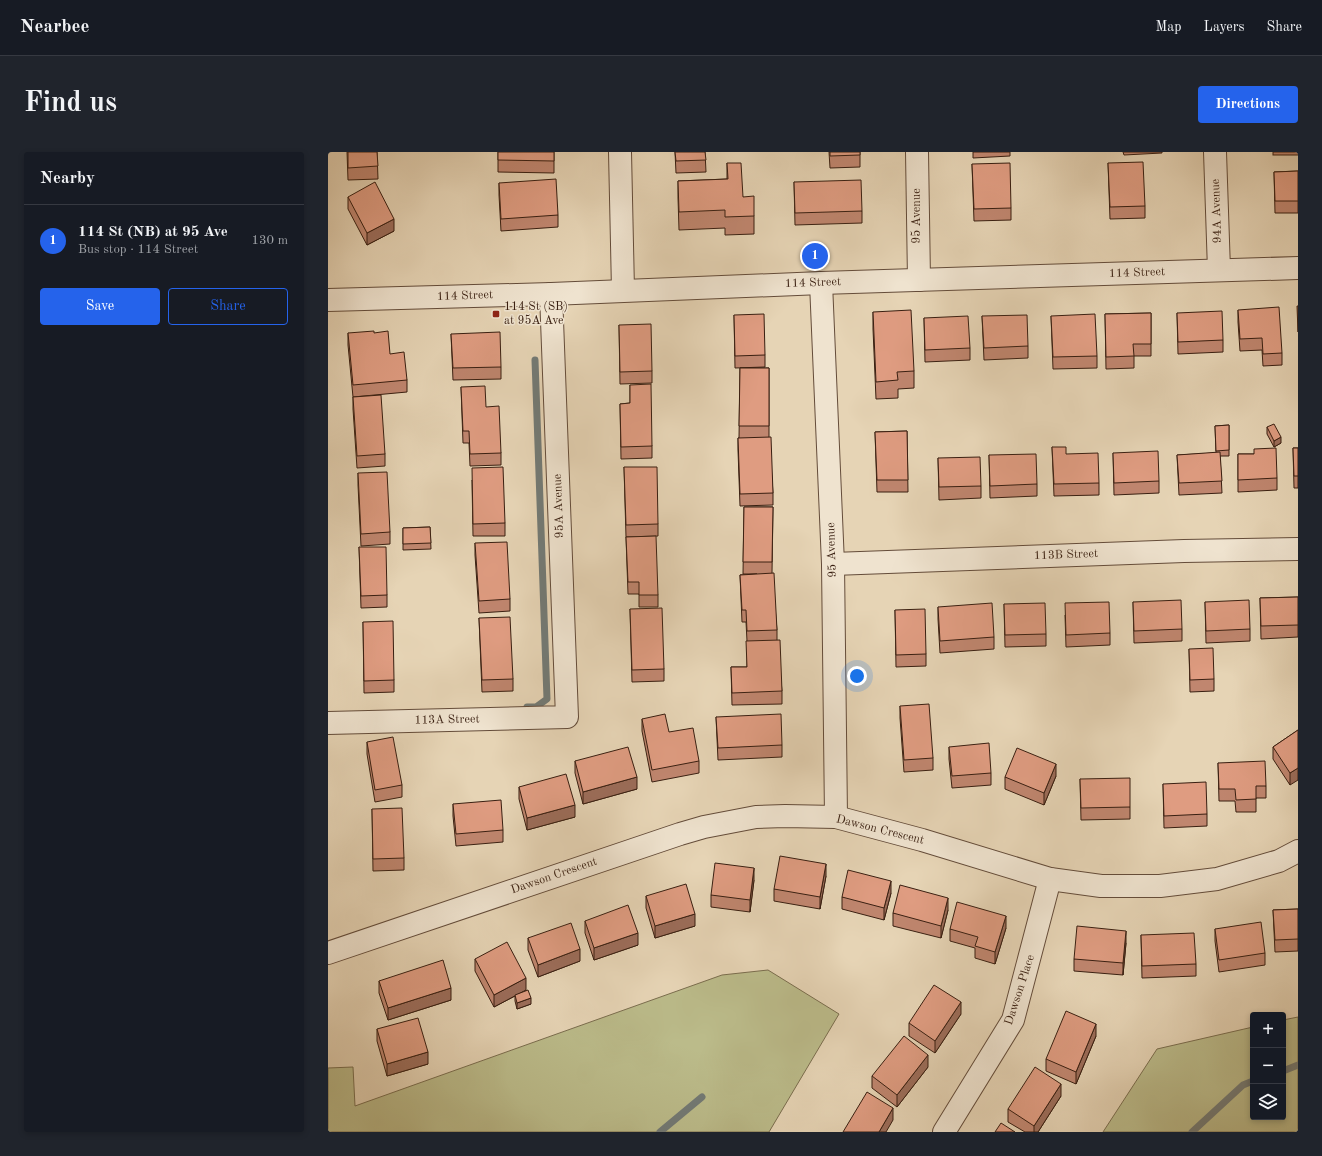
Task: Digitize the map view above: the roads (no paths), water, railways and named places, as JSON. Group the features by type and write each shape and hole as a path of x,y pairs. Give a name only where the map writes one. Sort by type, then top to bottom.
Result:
{"street":[{"path":"620,152 623,290"},
{"name":"95 Avenue","path":"918,152 919,280"},
{"name":"94A Avenue","path":"1216,152 1219,270"},
{"name":"114 Street","path":"328,300 551,294 821,283 1298,268"},
{"name":"95 Avenue","path":"821,283 833,564 836,818"},
{"name":"95A Avenue","path":"551,294 567,717"},
{"name":"113B Street","path":"833,564 1184,551 1298,549"},
{"name":"113A Street","path":"328,724 567,717"},
{"name":"Dawson Crescent","path":"328,953 704,827 756,817 785,816 836,818 922,840 1050,879 1101,886 1160,886 1217,879 1279,861 1298,852"},
{"name":"Dawson Place","path":"944,1132 1012,1020 1050,879"}],"waterway":[{"path":"527,707 536,707 547,699 535,360"},
{"path":"1286,1070 1298,1065"},
{"path":"1192,1132 1243,1085 1250,1082"},
{"path":"660,1132 702,1097"}],"place":[{"name":"114 St (NB) at 95 Ave","path":"815,256"},
{"name":"114 St (SB) at 95A Ave","path":"496,314"}]}
